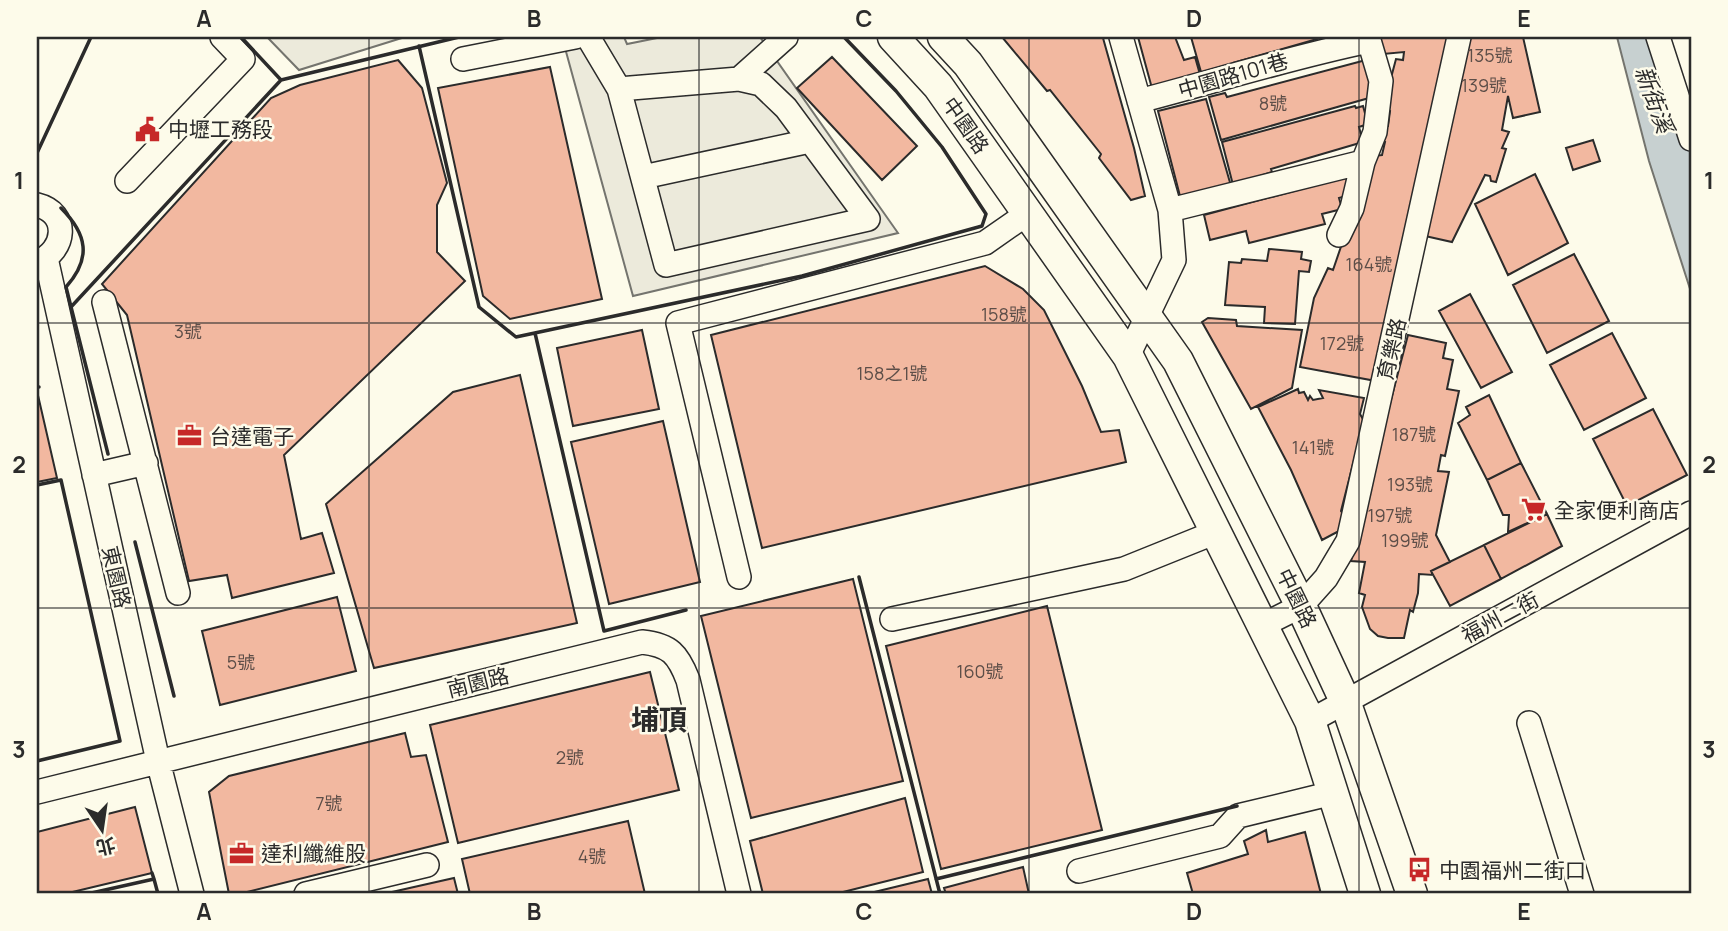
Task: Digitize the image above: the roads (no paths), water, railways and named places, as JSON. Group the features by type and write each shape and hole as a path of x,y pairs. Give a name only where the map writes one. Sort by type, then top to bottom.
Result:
{"main road":[{"name":"中園路","path":"893,37 938,86 1128,356 1310,721 1365,894"},
{"name":"中園路","path":"943,37 968,64 1178,361 1301,606 1345,701 1412,894"}],"street":[{"path":"127,181 243,60 222,37"},
{"path":"463,59 575,37"},
{"path":"588,37 619,89 666,265 868,219 786,108 761,85 739,79 619,89"},
{"path":"739,79 786,37"},
{"path":"1121,37 1170,210 1174,260 1128,356"},
{"name":"育樂路","path":"1263,625 1301,606 1326,578 1348,541 1459,37"},
{"path":"1658,37 1691,139"},
{"path":"1339,234 1352,208 1363,162 1375,132 1381,81 1368,39"},
{"name":"中園路101巷","path":"1139,101 1240,75 1308,53 1368,39"},
{"path":"643,177 810,141"},
{"path":"1170,210 1363,162"},
{"name":"東園路","path":"37,205 50,211 60,226 58,244 41,260 192,894"},
{"path":"739,577 678,323 985,243 1028,213"},
{"path":"104,302 178,593"},
{"path":"94,475 146,463"},
{"name":"福州二街","path":"1310,721 1691,513"},
{"path":"892,619 1124,569 1216,532"},
{"name":"南園路","path":"37,792 642,642 656,643 671,650 682,665 688,680 740,894"},
{"path":"1529,723 1582,894"},
{"path":"1079,872 1220,836 1238,816 1333,793"},
{"path":"306,894 427,865"}],"water":[{"name":"新街溪","path":"1617,37 1657,37 1691,145 1691,292 1649,161"}],"place":[{"name":"中壢工務段","path":"148,129"},
{"name":"台達電子","path":"190,436"},
{"name":"全家便利商店","path":"1534,510"},
{"name":"達利纖維股","path":"241,853"},
{"name":"中園福州二街口","path":"1419,870"}],"district":[{"name":"埔頂","path":"659,719"}]}
